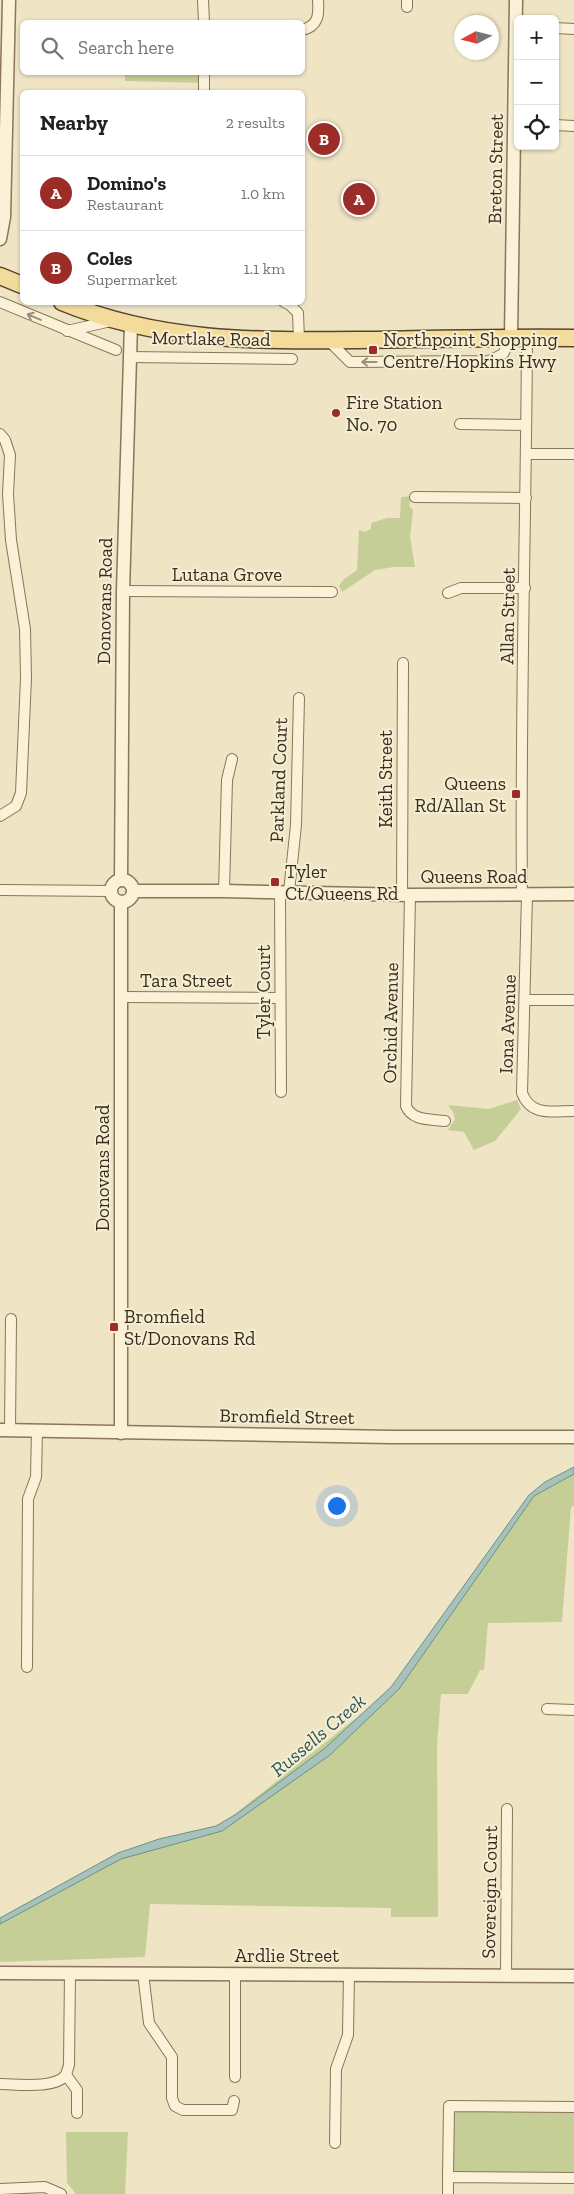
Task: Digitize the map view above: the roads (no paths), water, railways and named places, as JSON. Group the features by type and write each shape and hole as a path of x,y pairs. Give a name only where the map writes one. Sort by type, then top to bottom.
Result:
{"main road":[{"path":"0,276 20,284"},
{"name":"Mortlake Road","path":"71,305 131,324 168,332 220,339 574,338"}],"street":[{"path":"0,239 4,216 3,91 9,0"},
{"path":"203,0 204,20"},
{"path":"305,28 316,22 319,16 318,0"},
{"name":"Breton Street","path":"516,0 517,15"},
{"path":"559,28 574,29"},
{"name":"Breton Street","path":"516,105 517,60"},
{"path":"204,75 204,90"},
{"path":"559,125 574,126"},
{"name":"Breton Street","path":"516,150 519,338"},
{"path":"0,302 116,350"},
{"path":"288,305 298,313 299,340"},
{"name":"Mortlake Road","path":"67,331 114,320"},
{"name":"Donovans Road","path":"121,880 123,591 131,324"},
{"path":"328,340 350,362 442,362 490,361 503,354 519,338"},
{"name":"Allan Street","path":"519,338 527,454 521,772 524,894"},
{"name":"Mortlake Road","path":"129,357 292,359"},
{"path":"460,424 526,425"},
{"path":"0,434 5,440 10,455 8,494 11,540 26,645 21,793 16,806 0,816"},
{"path":"527,454 574,454"},
{"path":"414,496 526,498"},
{"path":"448,593 461,588 525,588"},
{"name":"Lutana Grove","path":"123,591 332,592"},
{"name":"Keith Street","path":"403,663 406,895"},
{"name":"Parkland Court","path":"284,892 296,825 299,698"},
{"path":"224,891 227,780 232,759"},
{"path":"121,880 129,882 133,891 130,899 121,903 113,898 110,891 113,883 121,880"},
{"path":"0,890 110,891"},
{"name":"Queens Road","path":"133,891 406,895 574,894"},
{"name":"Tyler Court","path":"281,1092 280,998 284,892"},
{"name":"Iona Avenue","path":"524,894 525,1000 522,1092 525,1102 531,1108 540,1111 574,1111"},
{"name":"Orchid Avenue","path":"406,895 406,1106 408,1112 416,1117 445,1121"},
{"name":"Donovans Road","path":"121,903 121,1433"},
{"name":"Tara Street","path":"121,997 280,998"},
{"path":"525,1000 574,1000"},
{"path":"5,1430 11,1319"},
{"name":"Bromfield Street","path":"5,1430 121,1433 574,1437"},
{"path":"27,1667 28,1499 36,1476 37,1430"},
{"path":"547,1709 574,1710"},
{"name":"Sovereign Court","path":"506,1975 507,1808"},
{"name":"Ardlie Street","path":"0,1972 574,1976"},
{"path":"0,2084 48,2084 58,2082 66,2076 69,2065 70,1973"},
{"path":"143,1973 149,2023 172,2056 172,2098 175,2106 183,2110 233,2110"},
{"path":"235,1974 235,2077"},
{"path":"335,2143 336,2069 348,2035 349,1974"},
{"path":"66,2076 76,2090 77,2113"},
{"path":"448,2194 449,2106 574,2107"},
{"path":"448,2177 574,2178"},
{"path":"0,2189 45,2187 61,2194"}],"water":[{"path":"574,1467 574,1474 534,1496 399,1689 330,1755 222,1831 121,1859 0,1924 0,1918 118,1853 159,1839 216,1826 238,1813 325,1748 391,1687 529,1495 545,1482"}],"place":[{"name":"Coles","path":"324,139"},
{"name":"Domino's","path":"359,199"},
{"name":"Northpoint Shopping Centre/Hopkins Hwy","path":"373,350"},
{"name":"Fire Station No. 70","path":"336,413"},
{"name":"Queens Rd/Allan St","path":"516,794"},
{"name":"Tyler Ct/Queens Rd","path":"275,882"},
{"name":"Bromfield St/Donovans Rd","path":"114,1327"}],"water label":[{"name":"Russells Creek","path":"318,1735"}]}
